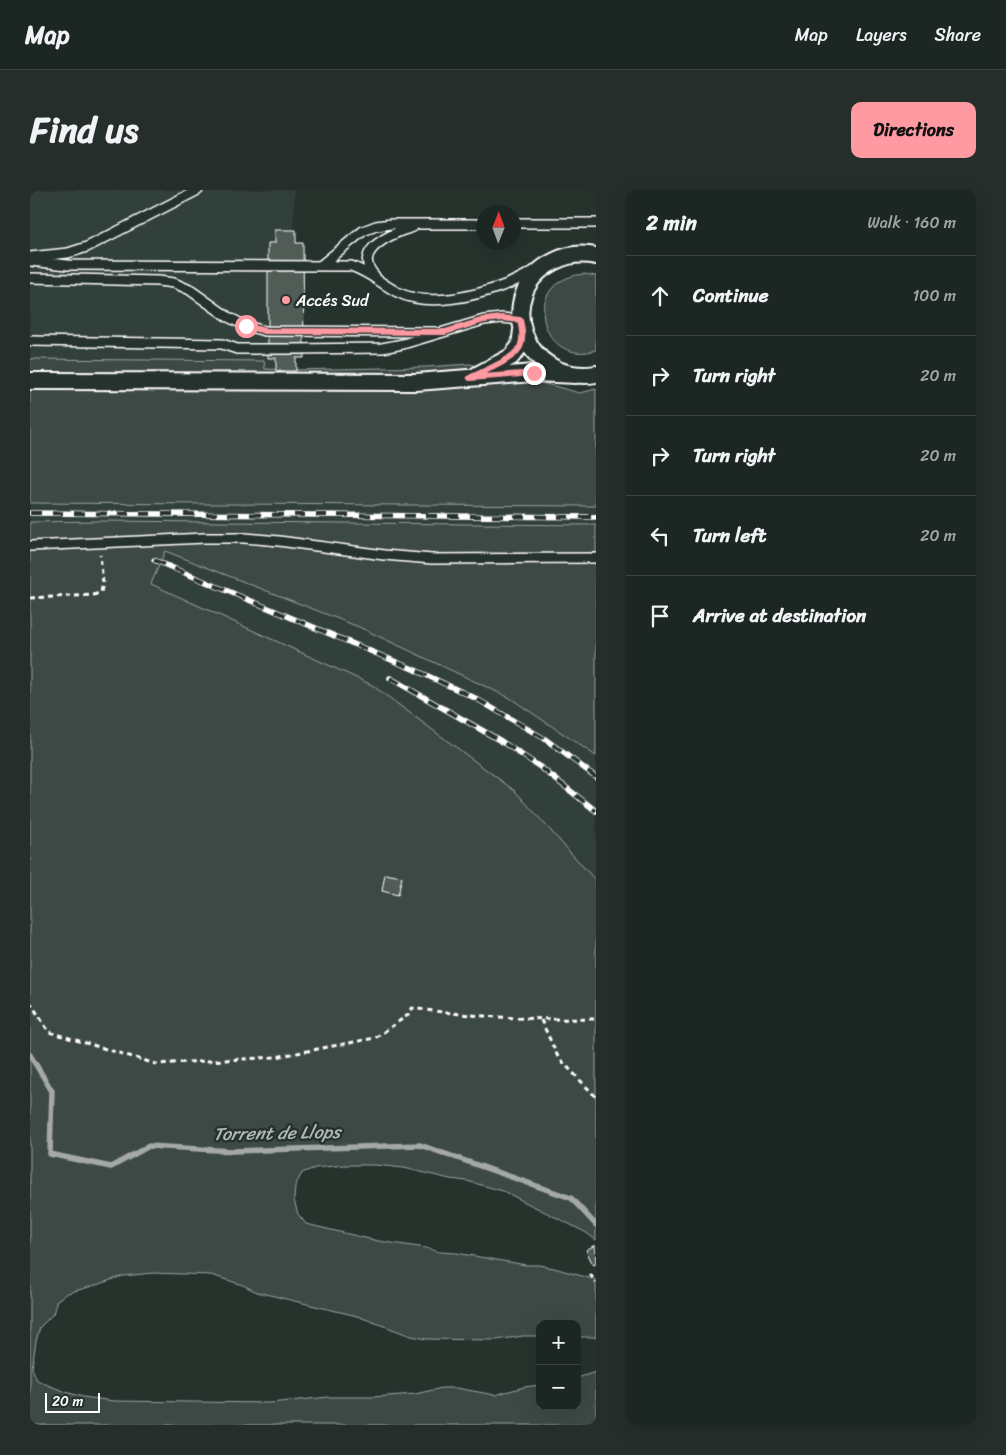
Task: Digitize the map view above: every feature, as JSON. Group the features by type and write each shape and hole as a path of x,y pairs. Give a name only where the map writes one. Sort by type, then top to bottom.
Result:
{"street":[{"path":"470,378 511,357 520,346 524,294 532,278 546,265 564,256 585,254 596,256"},
{"path":"521,325 530,347 542,361 558,371 576,375"},
{"path":"30,381 416,382 534,373 596,374"}],"lane":[{"path":"30,257 68,253 87,247 198,190"},
{"path":"521,224 596,223"},
{"path":"320,266 363,231 376,226 391,224 476,224"},
{"path":"378,279 371,272 368,264 368,256 371,250 385,238 403,230 425,224"},
{"path":"30,261 68,266 350,266 364,271 398,292 415,298 438,299 459,298 506,284 546,265"},
{"path":"30,278 174,283 190,290 228,317 246,326 265,331 445,332"},
{"path":"30,341 222,344 238,349 382,348 403,344 484,320 502,318 521,325"},
{"path":"30,546 244,538 432,559 596,558"}],"path":[{"path":"30,598 94,595 101,592 103,583 99,542"},
{"path":"30,1002 49,1032 156,1064 276,1058 375,1038 408,1015 412,1008 456,1014 541,1020 596,1019"},
{"path":"541,1020 558,1058 596,1097"},
{"path":"590,1274 596,1283"}],"shaded area":[{"path":"30,190 294,190 292,370 265,369 264,361 30,359"},
{"path":"584,274 596,276 596,350 577,352 561,347 550,335 544,321 544,305 550,291 563,280"},
{"path":"30,359 264,361 265,369 292,370 426,367 470,364 580,393 596,389 596,506 30,503"},
{"path":"30,503 596,506 596,525 30,522"},
{"path":"30,522 596,525 596,756 510,698 359,627 165,551 151,584 372,685 515,791 596,881 596,1240 585,1232 503,1191 467,1181 404,1168 375,1165 345,1165 315,1168 302,1173 295,1186 294,1200 298,1214 306,1224 378,1241 426,1248 439,1252 456,1253 526,1265 539,1265 596,1280 596,1337 581,1337 581,1320 536,1320 536,1336 496,1340 427,1339 411,1336 357,1316 257,1292 243,1285 211,1275 153,1273 123,1276 68,1293 57,1300 53,1314 40,1327 32,1368 37,1380 50,1386 83,1397 114,1401 270,1403 329,1397 373,1397 415,1394 442,1388 456,1388 495,1395 536,1386 536,1410 581,1410 581,1377 596,1372 596,1425 30,1425"},
{"path":"164,551 359,627 510,698 596,756 596,881 515,791 151,584"}],"building":[{"name":"Accés Sud","path":"275,230 296,230 296,243 303,243 304,358 296,358 296,371 276,371 276,358 268,358 268,243 275,243"},
{"path":"385,874 402,877 398,895 382,891"},
{"path":"595,1245 596,1264 593,1265 586,1250"}],"waterway":[{"name":"Torrent de Llops","path":"30,1055 52,1091 50,1154 111,1167 149,1146 233,1151 420,1145 571,1198 596,1225"}],"railway":[{"path":"30,513 596,517"},
{"path":"154,560 413,669 475,698 545,739 596,777"},
{"path":"390,678 501,741 540,767 596,811"}],"place":[{"name":"Accés Sud","path":"286,300"}],"route":[{"path":"246,326 265,331 445,332 484,320 502,318 520,320 522,330 520,346 511,357 470,378 534,373"}]}
